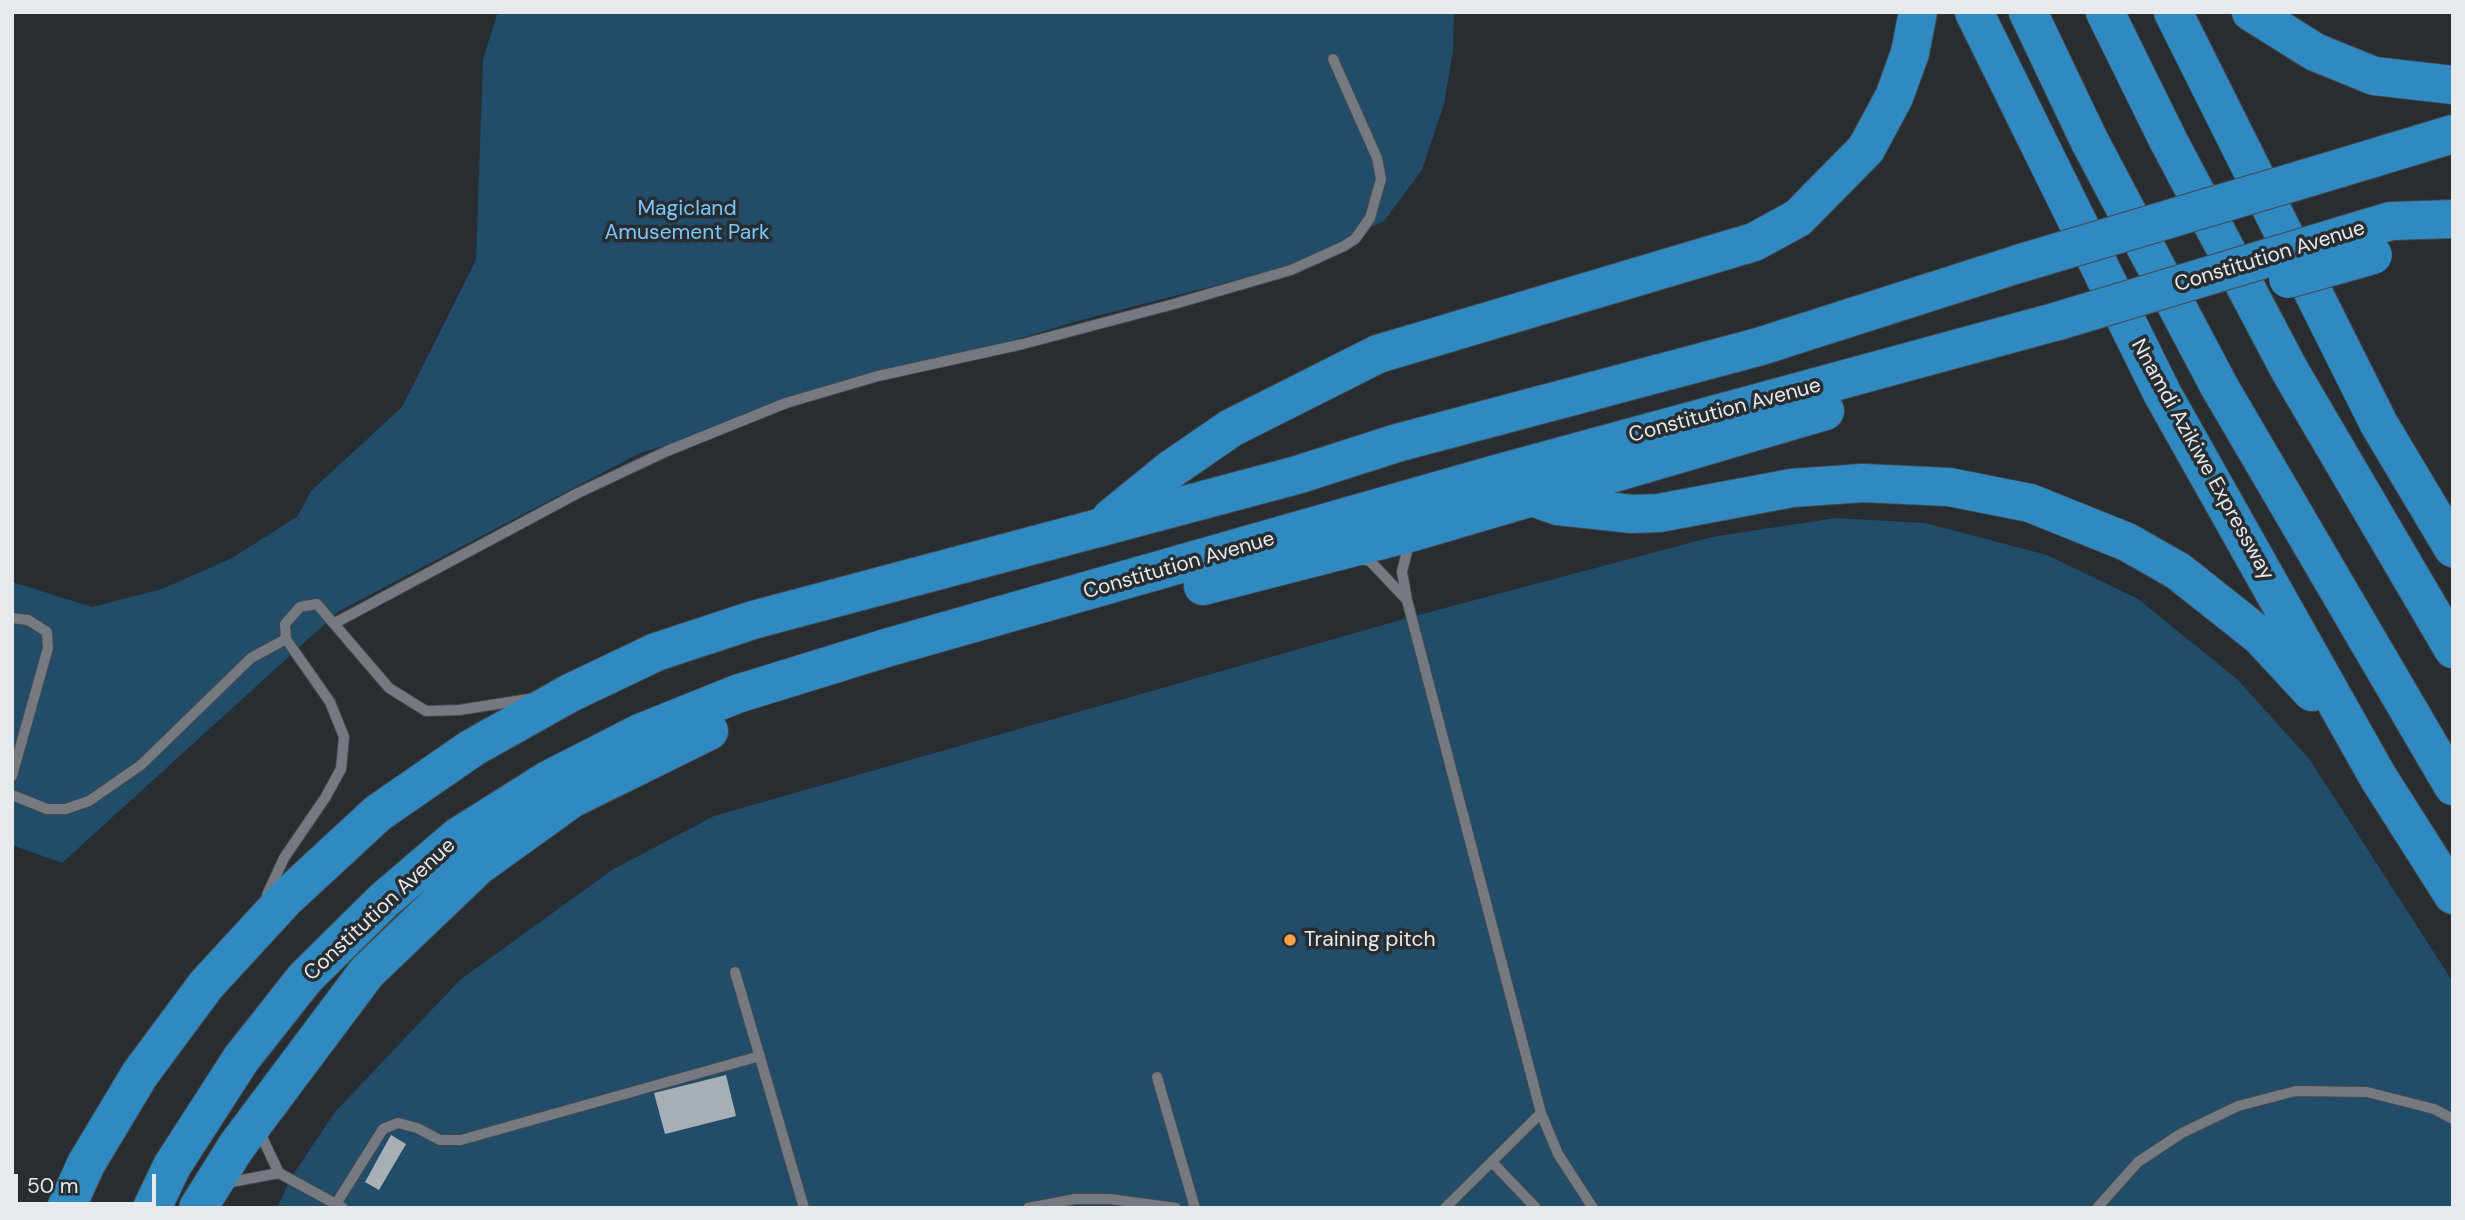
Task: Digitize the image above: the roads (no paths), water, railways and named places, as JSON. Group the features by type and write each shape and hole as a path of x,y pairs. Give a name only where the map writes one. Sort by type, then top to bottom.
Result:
{"highway":[{"path":"1098,528 1170,470 1231,428 1378,354 1754,242 1798,218 1866,149 1894,97 1910,53 1917,12"},
{"name":"Nnamdi Azikiwe Expressway","path":"1974,12 2162,393 2378,777 2453,895"},
{"path":"2028,12 2089,140 2219,386 2453,786"},
{"path":"2105,12 2174,152 2290,371 2453,649"},
{"path":"2173,12 2379,424 2453,548"},
{"path":"2251,12 2315,52 2374,76 2453,85"},
{"path":"66,1208 86,1164 140,1074 206,985 286,898 378,813 472,748 570,693 656,652 753,620 1297,475 1397,443 1758,348 2018,264 2453,134"},
{"path":"2376,235 2453,219"},
{"path":"2376,235 2453,233"},
{"name":"Constitution Avenue","path":"152,1208 172,1166 241,1059 305,978 384,900 459,836 548,780 640,733 737,694 886,648 1419,518 1512,492 2010,334 2064,331 2376,235"},
{"path":"1512,492 1974,366 2064,331"},
{"path":"1974,366 2010,334"},
{"path":"2379,424 2453,499"},
{"path":"1512,492 1558,506 1646,513 1792,488 1863,483 1949,487 2030,503 2127,542 2178,571 2220,603 2260,636 2302,679 2378,777"},
{"path":"305,978 478,866 571,799 696,736 754,714 1330,553 1419,518"},
{"path":"205,1197 254,1122 367,972 478,866"}],"lane":[{"path":"335,624 578,493 667,451 786,403 878,376 1023,344 1174,304 1291,270 1344,246 1354,239 1370,218 1381,179 1377,158 1333,59"},
{"path":"1419,518 1402,572 1406,600 1541,1113 1558,1154 1592,1208"},
{"path":"1330,553 1370,561 1390,579 1406,600"},
{"path":"249,938 284,858 325,798 341,769 344,737 330,702 286,639 285,624 300,607 317,604 389,688 426,711 459,710 570,693"},
{"path":"12,618 28,620 47,632 48,648 12,776"},
{"path":"12,795 47,809 66,809 89,801 141,765 251,658 286,639"},
{"path":"735,972 804,1208"},
{"path":"254,1122 279,1172 340,1206 383,1129 398,1123 417,1128 440,1140 461,1140 760,1056"},
{"path":"1157,1077 1195,1208"},
{"path":"2097,1208 2138,1163 2182,1133 2238,1106 2296,1091 2367,1092 2434,1109 2453,1119"},
{"path":"1445,1208 1541,1113"},
{"path":"1492,1162 1536,1208"},
{"path":"205,1197 279,1172"},
{"path":"1456,1198 1466,1208"},
{"path":"1028,1208 1075,1199 1176,1208"}],"place":[{"name":"Training pitch","path":"1290,940"}],"park label":[{"name":"Magicland Amusement Park","path":"687,221"}]}
